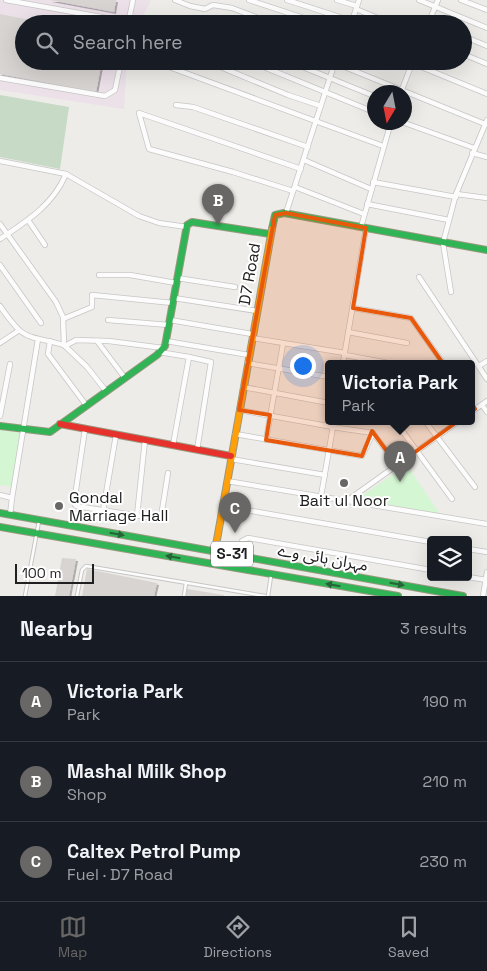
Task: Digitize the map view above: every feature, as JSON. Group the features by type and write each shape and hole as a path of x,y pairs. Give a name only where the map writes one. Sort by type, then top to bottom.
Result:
{"street":[{"path":"6,0 86,15"},
{"path":"130,15 133,0"},
{"path":"174,0 206,9 213,5 232,8 250,15"},
{"path":"249,0 295,15"},
{"path":"287,0 331,15"},
{"path":"337,0 372,15"},
{"path":"354,15 358,0"},
{"path":"419,0 456,15"},
{"path":"432,15 438,0"},
{"path":"461,0 487,10"},
{"path":"472,22 487,28"},
{"path":"472,40 487,46"},
{"path":"472,58 487,64"},
{"path":"0,78 105,96 115,90 119,70"},
{"path":"178,70 383,146"},
{"path":"228,70 288,95 321,106"},
{"path":"270,70 367,109"},
{"path":"309,70 367,93"},
{"path":"333,70 286,213 487,250"},
{"path":"351,70 385,85"},
{"path":"403,85 408,70"},
{"path":"430,70 487,94"},
{"path":"412,96 486,122 456,196 444,243 451,292"},
{"path":"176,105 193,107 308,147"},
{"path":"301,169 139,113 149,149 294,189 364,214"},
{"path":"412,126 487,157"},
{"path":"344,360 364,214 388,130"},
{"path":"304,160 371,189"},
{"path":"0,161 66,174 139,216 187,227"},
{"path":"0,239 41,210 61,186 66,174"},
{"path":"373,182 456,196 487,198"},
{"path":"367,204 450,220"},
{"name":"D7 Road","path":"215,551 270,234 275,215 286,213"},
{"path":"28,220 45,245"},
{"path":"0,426 50,432 161,350 166,341 187,227 192,222 270,234"},
{"path":"0,224 56,302 63,319 65,345"},
{"path":"0,265 41,323"},
{"path":"99,276 130,275 235,287"},
{"path":"419,277 475,360"},
{"path":"63,319 92,307 92,295 173,301 257,311"},
{"path":"0,306 18,331 24,336 65,345 88,367 106,391"},
{"path":"352,308 411,318 441,360"},
{"path":"108,320 169,322 374,360"},
{"path":"0,343 18,331"},
{"path":"348,332 407,343"},
{"path":"10,515 38,339"},
{"path":"65,345 76,340 97,340 161,350 211,362 197,450"},
{"path":"97,340 125,378"},
{"path":"50,341 48,354 86,405"},
{"path":"166,341 249,355"},
{"path":"266,440 284,344"},
{"path":"173,446 189,357"},
{"path":"475,360 487,379"},
{"path":"479,366 487,361"},
{"path":"247,363 325,377"},
{"path":"0,416 10,364"},
{"path":"243,387 325,402"},
{"path":"475,410 487,401"},
{"path":"482,405 487,412"},
{"path":"239,410 333,427 373,432 397,465"},
{"path":"60,424 324,475"},
{"path":"398,425 452,499"},
{"path":"428,425 475,487"},
{"path":"348,500 452,425"},
{"path":"321,496 333,427"},
{"path":"85,429 74,503 76,506 160,518 168,473"},
{"path":"235,434 363,456 373,432"},
{"path":"103,511 116,435"},
{"path":"137,516 145,440"},
{"path":"227,481 487,524"},
{"path":"0,495 12,498"},
{"path":"223,506 427,541"},
{"name":"مہران ہائی وے","path":"0,513 463,596"},
{"name":"مہران ہائی وے","path":"0,527 398,596"},
{"path":"81,541 83,528"},
{"path":"240,555 242,541 248,538 427,569"},
{"path":"472,550 487,552"},
{"path":"483,596 487,572"},
{"path":"472,578 486,580"}],"lane":[{"path":"25,596 39,519"},
{"path":"77,596 82,570 86,566 267,596 271,574"},
{"path":"184,596 186,583"}],"highlighted area":[{"path":"286,213 366,228 353,308 411,318 475,409 397,465 372,431 362,456 266,440 270,415 239,410 275,215"}],"shaded area":[{"path":"0,0 151,0 144,15 15,15 15,70 126,70 124,109 0,90"}],"green space":[{"path":"0,95 69,107 60,169 0,157"},
{"path":"0,430 22,433 13,487 0,485"},
{"path":"407,465 440,514 357,499"}],"building":[{"path":"50,0 116,0 114,12"},
{"path":"0,14 15,17 15,70 100,70 96,92 0,74"},
{"path":"62,558 76,559 69,596 55,596"},
{"path":"87,569 157,583 154,596 82,596"},
{"path":"187,589 224,595 224,596 186,596"}],"traffic: fast":[{"path":"272,229 275,215 284,213 487,250"},
{"path":"0,426 50,432 157,355 165,346 187,225 192,222 270,234"},
{"path":"0,513 463,596"},
{"path":"0,527 398,596"}],"traffic: slow":[{"path":"215,551 272,229"}],"traffic: jam":[{"path":"60,424 231,456"}],"place":[{"name":"Mashal Milk Shop","path":"218,225"},
{"name":"Victoria Park","path":"400,482"},
{"name":"Bait ul Noor","path":"344,483"},
{"name":"Gondal Marriage Hall","path":"59,506"},
{"name":"Caltex Petrol Pump","path":"235,533"}]}
